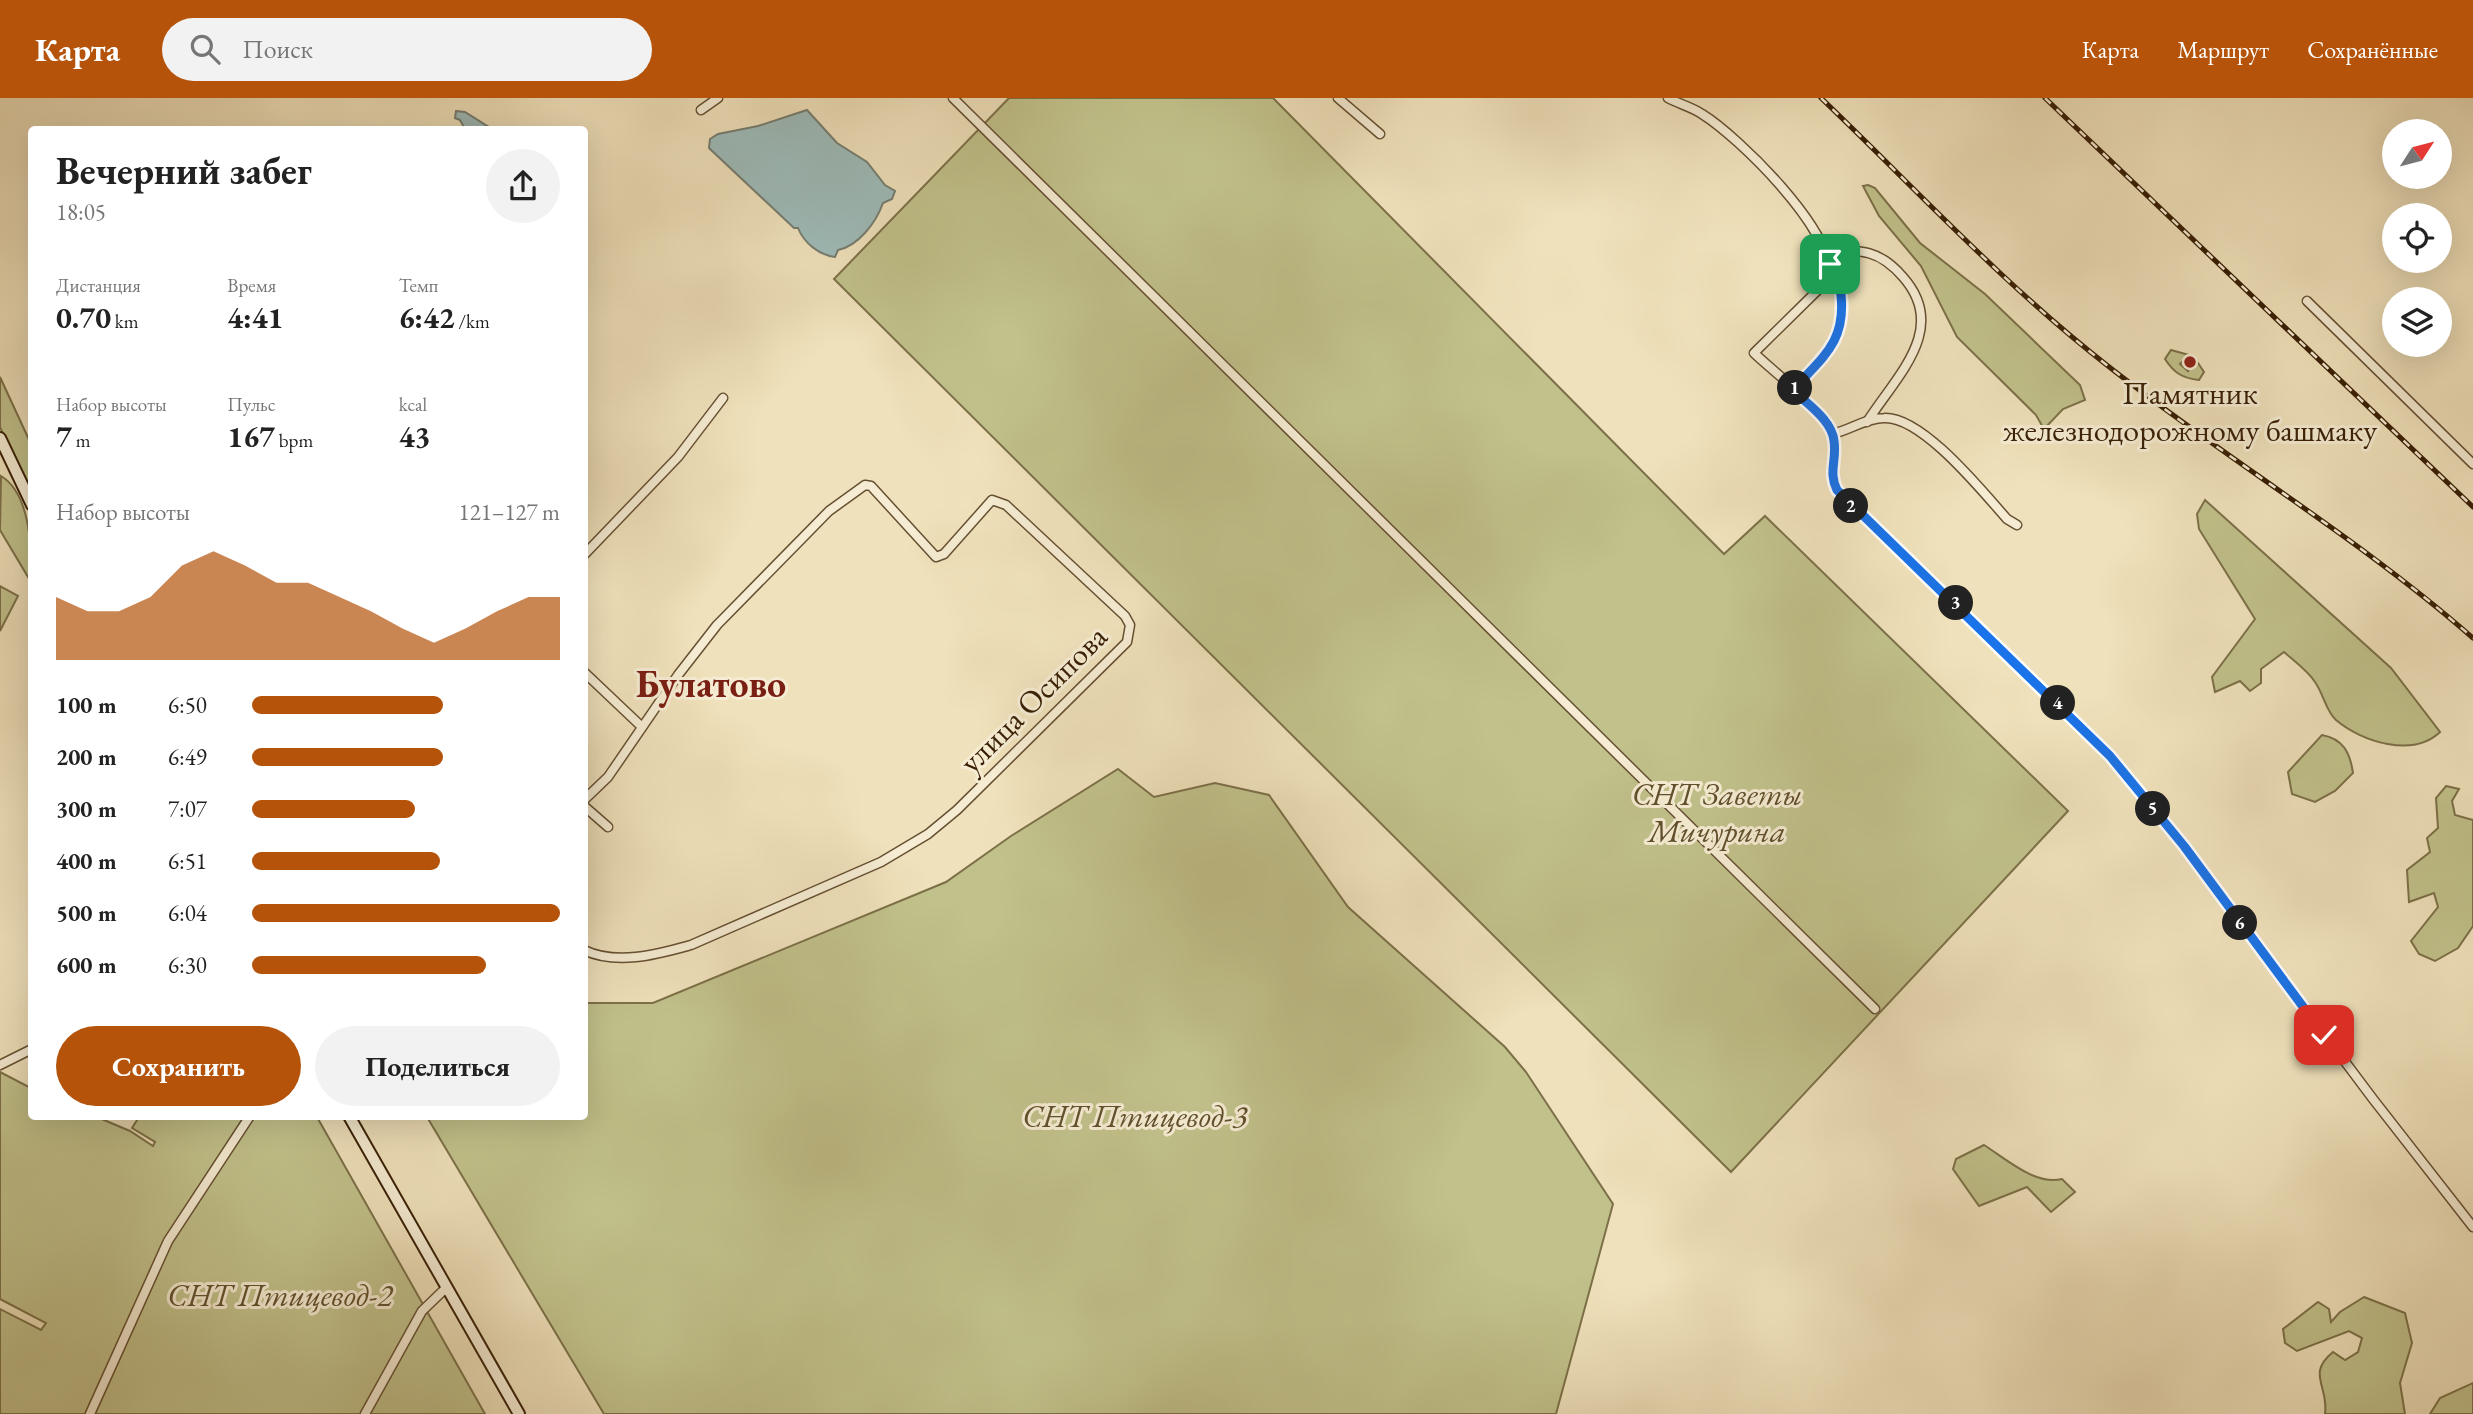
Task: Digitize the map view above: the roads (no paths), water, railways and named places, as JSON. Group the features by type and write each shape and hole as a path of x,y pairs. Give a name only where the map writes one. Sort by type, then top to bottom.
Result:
{"main road":[{"path":"0,438 28,497"},
{"path":"351,1120 519,1414"}],"street":[{"path":"701,110 718,98"},
{"path":"953,98 1875,1009"},
{"path":"1338,98 1380,134"},
{"path":"1668,98 1702,114 1729,135 1799,208 1817,231 1830,264 1840,279 1842,307 1837,339 1793,390"},
{"path":"1826,251 1871,251 1899,272 1921,300 1923,313 1919,340 1867,422"},
{"path":"1830,264 1829,274 1821,287 1754,353 1828,424 1832,435 1832,480 1844,500 1872,523 2110,756 2184,846 2373,1099 2473,1227"},
{"path":"2307,302 2473,464"},
{"path":"588,551 678,457 723,398"},
{"path":"1832,435 1886,417 1905,421 1924,432 2007,519 2017,525"},
{"name":"улица Осипова","path":"588,796 608,777 717,625 829,510 865,485 871,486 936,557 944,554 992,500 1006,505 1125,616 1130,625 1127,642 957,810 897,853 691,945 662,953 617,958 588,951"},
{"path":"588,676 642,727"},
{"path":"588,810 608,827"},
{"path":"0,1065 28,1051"},
{"path":"90,1414 168,1241 247,1120"},
{"path":"365,1414 422,1311 447,1287"}],"water":[{"path":"807,110 837,143 867,162 885,185 895,191 892,199 883,203 876,218 859,239 838,250 835,257 823,254 813,247 804,239 798,228 794,228 709,148 710,139 718,134 758,126"},
{"path":"456,111 465,112 487,126 463,126 455,118"}],"railway":[{"path":"1821,98 1961,236 2070,335 2153,401 2385,567 2473,638"},
{"path":"2045,98 2473,507"}],"place":[{"name":"Памятник железнодорожному башмаку","path":"2190,362"}],"district":[{"name":"Булатово","path":"711,683"}],"park label":[{"name":"СНТ Заветы Мичурина","path":"1717,812"},
{"name":"СНТ Птицевод-3","path":"1135,1116"},
{"name":"СНТ Птицевод-2","path":"280,1295"}]}
